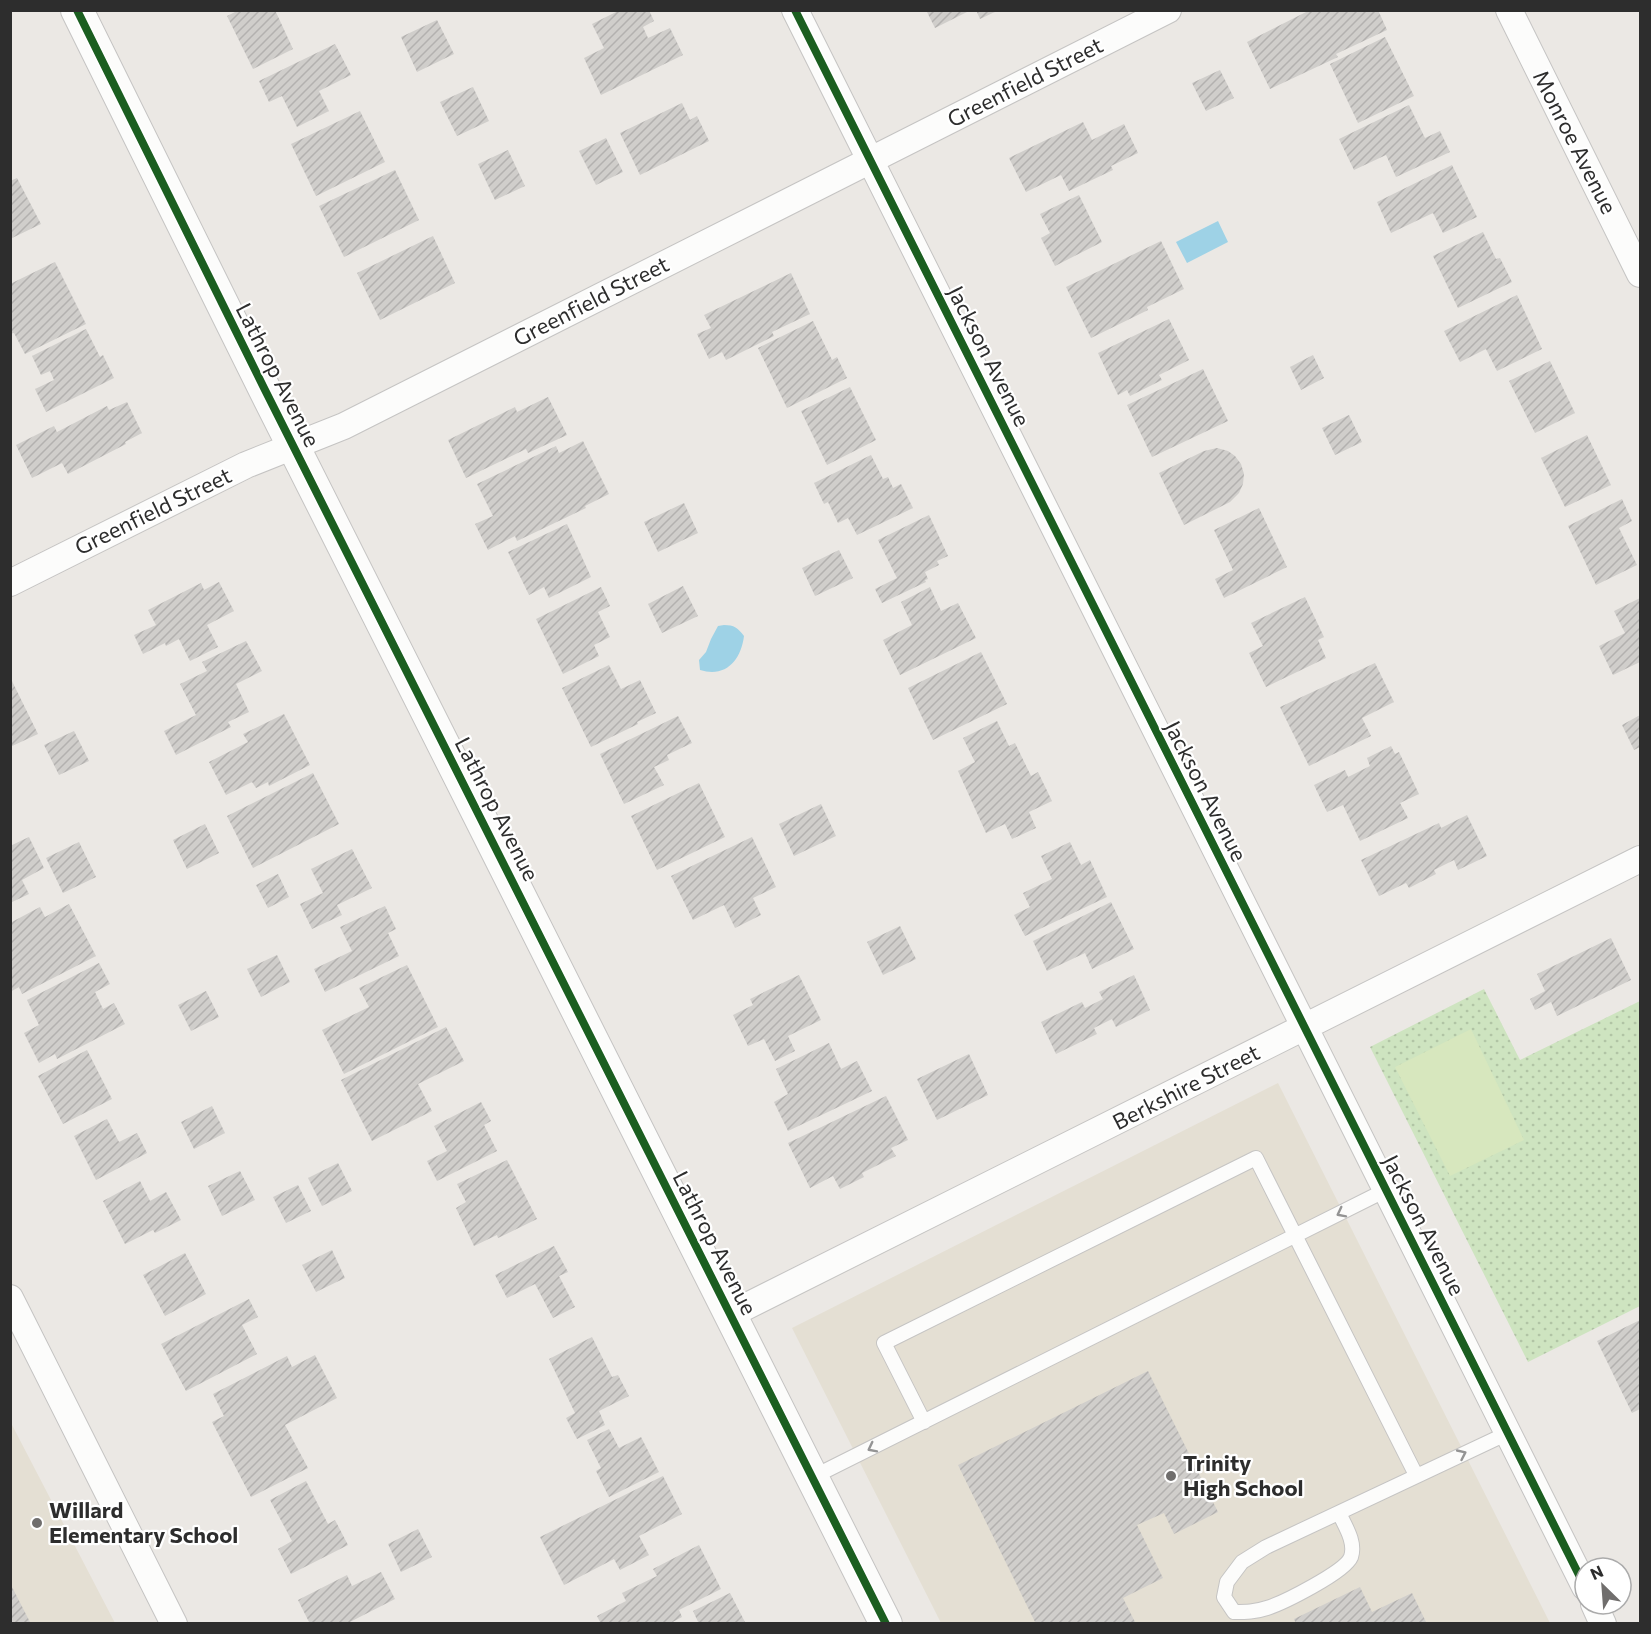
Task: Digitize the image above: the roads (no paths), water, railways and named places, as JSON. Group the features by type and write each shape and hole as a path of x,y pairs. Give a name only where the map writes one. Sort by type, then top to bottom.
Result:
{"street":[{"name":"Lathrop Avenue","path":"77,10 294,447 886,1623"},
{"name":"Jackson Avenue","path":"795,10 1573,1563"},
{"name":"Greenfield Street","path":"10,583 246,465 344,426 1168,10"},
{"name":"Monroe Avenue","path":"1509,10 1641,274"},
{"name":"Berkshire Street","path":"731,1314 1641,859"},
{"path":"10,1298 174,1623"}],"lane":[{"path":"924,1422 884,1343 1256,1158 1416,1475"},
{"path":"813,1477 1386,1190"},
{"path":"1339,1513 1351,1540 1351,1558 1337,1573 1269,1608 1251,1612 1234,1612 1224,1597 1227,1582 1242,1562 1266,1547 1508,1433"}],"water":[{"path":"1218,221 1228,242 1187,263 1176,242"},
{"path":"718,626 736,628 744,636 740,653 725,669 709,672 700,670 699,660 706,652"}],"place":[{"name":"Trinity High School","path":"1171,1476"},
{"name":"Willard Elementary School","path":"37,1523"}]}
